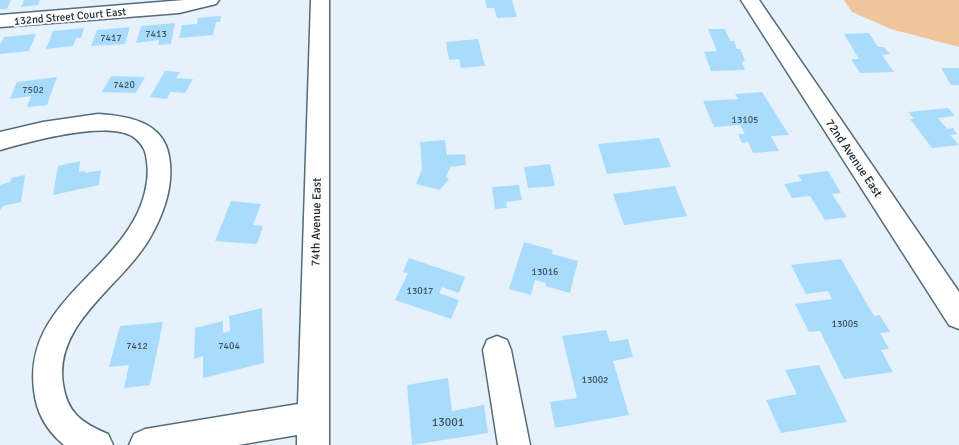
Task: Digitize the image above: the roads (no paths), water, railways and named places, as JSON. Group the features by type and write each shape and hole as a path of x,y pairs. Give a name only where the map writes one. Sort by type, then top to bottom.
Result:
{"street":[{"name":"74th Avenue East","path":"313,431 320,0"},
{"name":"72nd Avenue East","path":"750,0 959,316"},
{"name":"132nd Street Court East","path":"0,21 205,2"},
{"path":"0,142 52,129 89,123 120,124 144,131 158,149 160,160 159,181 150,211 142,229 128,248 62,324 48,357 46,375 51,403 56,415 66,429 87,442 97,445"},
{"path":"497,350 514,445"},
{"path":"145,445 313,431"}]}
